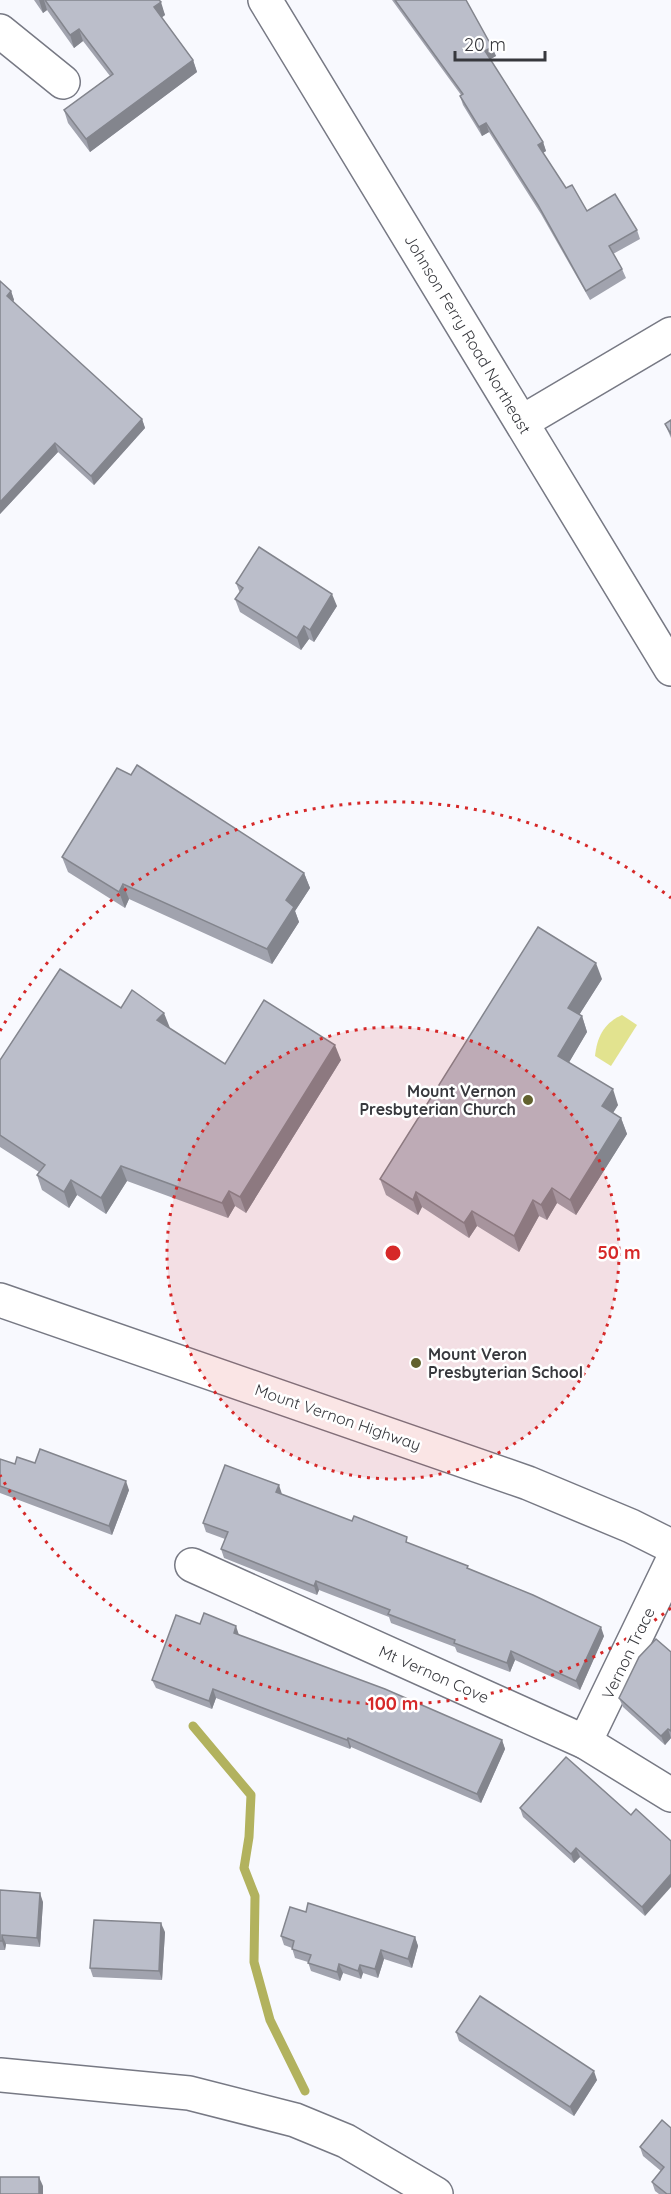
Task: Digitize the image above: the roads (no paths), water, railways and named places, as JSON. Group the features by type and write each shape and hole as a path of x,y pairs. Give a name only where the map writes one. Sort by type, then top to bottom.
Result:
{"street":[{"name":"Johnson Ferry Road Northeast","path":"265,0 671,669"},
{"path":"0,31 63,82"},
{"path":"522,422 671,334"},
{"name":"Mount Vernon Highway","path":"0,1300 528,1483 631,1526 671,1546"},
{"name":"Vernon Trace","path":"585,1742 671,1564"},
{"name":"Mt Vernon Cove","path":"192,1565 585,1742 671,1795"},
{"path":"0,2075 189,2093 295,2120 346,2141 418,2189"}],"waterway":[{"path":"193,1726 251,1795 249,1837 244,1868 255,1896 254,1962 270,2020 305,2091"}],"place":[{"name":"Mount Vernon Presbyterian Church","path":"528,1100"},
{"name":"Mount Veron Presbyterian School","path":"416,1363"}]}
